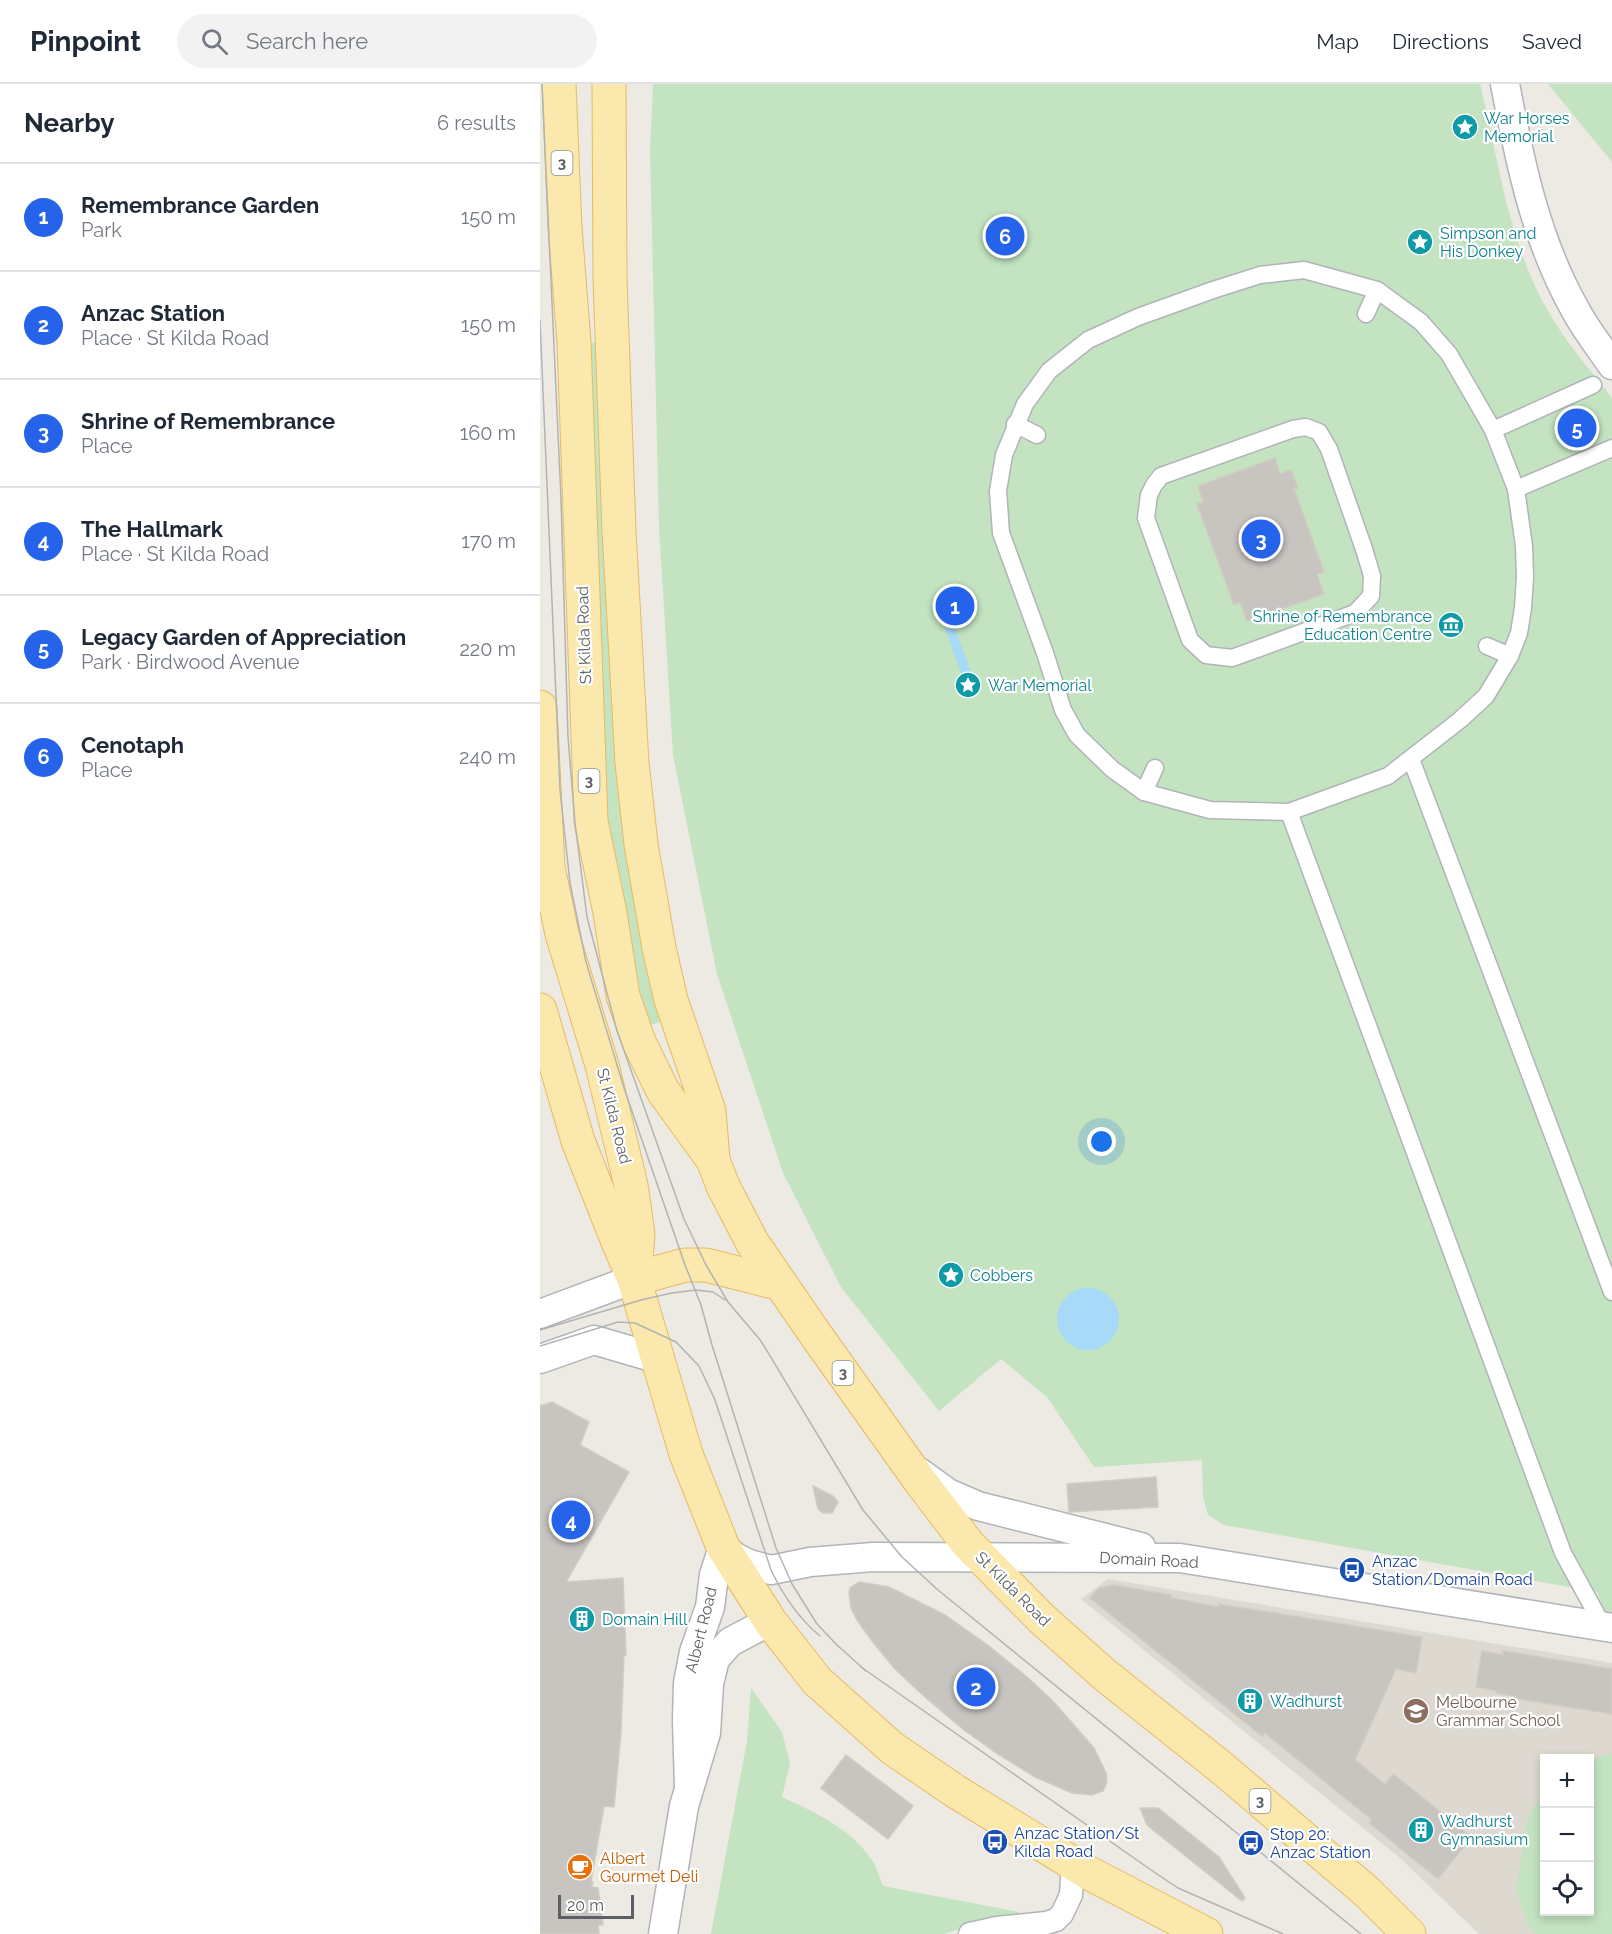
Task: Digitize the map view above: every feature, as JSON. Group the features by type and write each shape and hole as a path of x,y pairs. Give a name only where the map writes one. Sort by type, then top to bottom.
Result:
{"main road":[{"name":"St Kilda Road","path":"559,84 554,280 574,342 591,821 610,913 623,996 639,1042 663,1091 713,1160 723,1186 752,1242 963,1538 1042,1619 1098,1669 1223,1769 1367,1892 1409,1934"},
{"name":"St Kilda Road","path":"609,84 610,279 624,632 632,763 641,844 651,904 671,1000 709,1111 713,1160"},
{"path":"554,280 610,279"},
{"name":"St Kilda Road","path":"540,707 548,867 562,934 602,1065 631,1185 638,1234 634,1279"},
{"name":"St Kilda Road","path":"540,1010 578,1141 634,1279 686,1454 723,1547 770,1621 817,1680 892,1748 955,1791 1073,1863 1206,1934"},
{"path":"634,1279 685,1265 706,1265 781,1284"}],"street":[{"path":"1505,84 1526,187 1541,235 1576,312 1612,365"},
{"path":"1304,270 1377,290 1421,322 1449,354 1493,430 1516,489 1526,578 1519,633 1510,656 1486,696 1388,776 1289,812 1210,810 1144,792 1112,769 1077,735 1063,711 1045,653 1001,533 998,491 1004,455 1015,424 1025,404 1049,371 1088,340 1138,317 1260,275 1304,270"},
{"path":"1366,314 1377,290"},
{"path":"1493,430 1593,385"},
{"path":"1015,424 1037,435"},
{"path":"1306,427 1319,432 1329,449 1364,549 1372,576 1371,596 1354,613 1232,658 1206,655 1190,640 1165,574 1146,518 1149,495 1161,476 1187,466 1293,429 1306,427"},
{"path":"1516,489 1612,448"},
{"path":"1487,646 1510,656"},
{"path":"1411,759 1612,1292"},
{"path":"1144,792 1155,768"},
{"path":"1289,812 1563,1553 1608,1627"},
{"path":"540,1314 634,1279"},
{"path":"540,1359 594,1340 659,1359"},
{"path":"906,1461 948,1493 978,1506 1180,1558"},
{"name":"Domain Road","path":"723,1547 735,1557 749,1564 771,1570 810,1562 855,1558 1180,1558 1608,1627"},
{"name":"Albert Road","path":"689,1787 688,1683 694,1652 710,1607 714,1575 723,1547"},
{"name":"Albert Road","path":"663,1934 689,1787 706,1733 709,1684 715,1659 730,1642 770,1621"},
{"path":"970,1934 1056,1920 1062,1914 1071,1895 1073,1863"}],"shaded area":[{"name":"Melbourne Grammar School","path":"1108,1579 1612,1663 1612,1934 1479,1934 1400,1858 1081,1599"}],"green space":[{"path":"653,84 1480,84 1500,177 1527,268 1562,334 1612,398 1612,1614 1605,1613 1597,1592 1224,1525 1208,1515 1203,1497 1202,1460 1094,1467 1047,1397 1001,1359 939,1411 841,1287 783,1173 717,974 673,755 659,527 650,150"},
{"path":"1548,84 1612,84 1612,162"},
{"path":"594,343 599,346 665,1020 648,1026 605,826 589,344"},
{"path":"751,1688 782,1732 790,1763 782,1797 832,1822 843,1830 874,1863 883,1886 1019,1912 1019,1916 944,1934 711,1934 747,1741"},
{"path":"1612,1753 1612,1934 1536,1934 1528,1925 1516,1892 1528,1815 1540,1799 1540,1916 1594,1916 1594,1760"}],"water":[{"path":"951,617 974,681 965,684 942,620"},
{"path":"1088,1288 1110,1297 1119,1319 1110,1341 1088,1350 1066,1341 1057,1319 1066,1297"}],"building":[{"path":"1275,458 1280,474 1291,470 1298,488 1294,489 1324,572 1317,574 1324,594 1247,621 1240,602 1234,605 1197,504 1203,502 1198,486"},
{"path":"552,1402 589,1422 580,1445 629,1472 566,1582 623,1578 626,1655 624,1655 621,1732 614,1807 604,1806 591,1881 593,1882 592,1887 598,1888 603,1925 598,1925 599,1934 540,1934 540,1406"},
{"path":"1156,1477 1158,1507 1069,1512 1067,1484"},
{"path":"813,1486 833,1496 838,1502 832,1513 823,1513 818,1509"},
{"path":"859,1582 889,1587 945,1615 989,1646 1027,1677 1052,1700 1094,1748 1106,1773 1107,1782 1103,1791 1092,1795 1072,1793 1035,1777 964,1730 925,1697 895,1669 857,1620 851,1608 849,1593 850,1588"},
{"path":"1114,1585 1171,1595 1171,1598 1218,1607 1219,1604 1422,1637 1416,1673 1396,1669 1355,1760 1385,1784 1393,1774 1472,1837 1438,1879 1369,1823 1372,1820 1265,1733 1262,1736 1090,1598 1099,1588"},
{"path":"1482,1651 1503,1655 1503,1651 1612,1669 1612,1714 1513,1698 1513,1696 1496,1693 1497,1691 1476,1687"},
{"path":"846,1755 913,1806 888,1839 821,1788"},
{"path":"1140,1808 1158,1808 1219,1857 1245,1898 1242,1901 1147,1825"}],"tram line":[{"path":"542,84 561,499 568,737 575,823 587,917 617,1031 684,1219 706,1265 728,1302 761,1341 863,1510 902,1557 938,1590 1361,1934"},
{"path":"540,320 560,790 570,883 586,962 624,1088 701,1305 776,1548 792,1584 817,1624 866,1671"},
{"path":"540,1330 672,1293 696,1290 713,1292 725,1300"},
{"path":"540,1346 618,1322 635,1323 676,1342 699,1366 715,1400 771,1570 792,1606 820,1636"},
{"path":"861,1667 1178,1888 1283,1934"}],"place":[{"name":"War Horses Memorial","path":"1465,127"},
{"name":"Cenotaph","path":"1005,236"},
{"name":"Simpson and His Donkey","path":"1420,242"},
{"name":"Legacy Garden of Appreciation","path":"1577,428"},
{"name":"Shrine of Remembrance","path":"1261,539"},
{"name":"Remembrance Garden","path":"955,606"},
{"name":"Shrine of Remembrance Education Centre","path":"1451,625"},
{"name":"War Memorial","path":"968,685"},
{"name":"Cobbers","path":"951,1275"},
{"name":"The Hallmark","path":"571,1520"},
{"name":"Anzac Station/Domain Road","path":"1352,1570"},
{"name":"Domain Hill","path":"582,1619"},
{"name":"Anzac Station","path":"976,1687"},
{"name":"Wadhurst","path":"1250,1701"},
{"name":"Melbourne Grammar School","path":"1416,1711"},
{"name":"Wadhurst Gymnasium","path":"1421,1830"},
{"name":"Anzac Station/St Kilda Road","path":"995,1842"},
{"name":"Stop 20: Anzac Station","path":"1251,1843"},
{"name":"Albert Gourmet Deli","path":"580,1867"}]}
